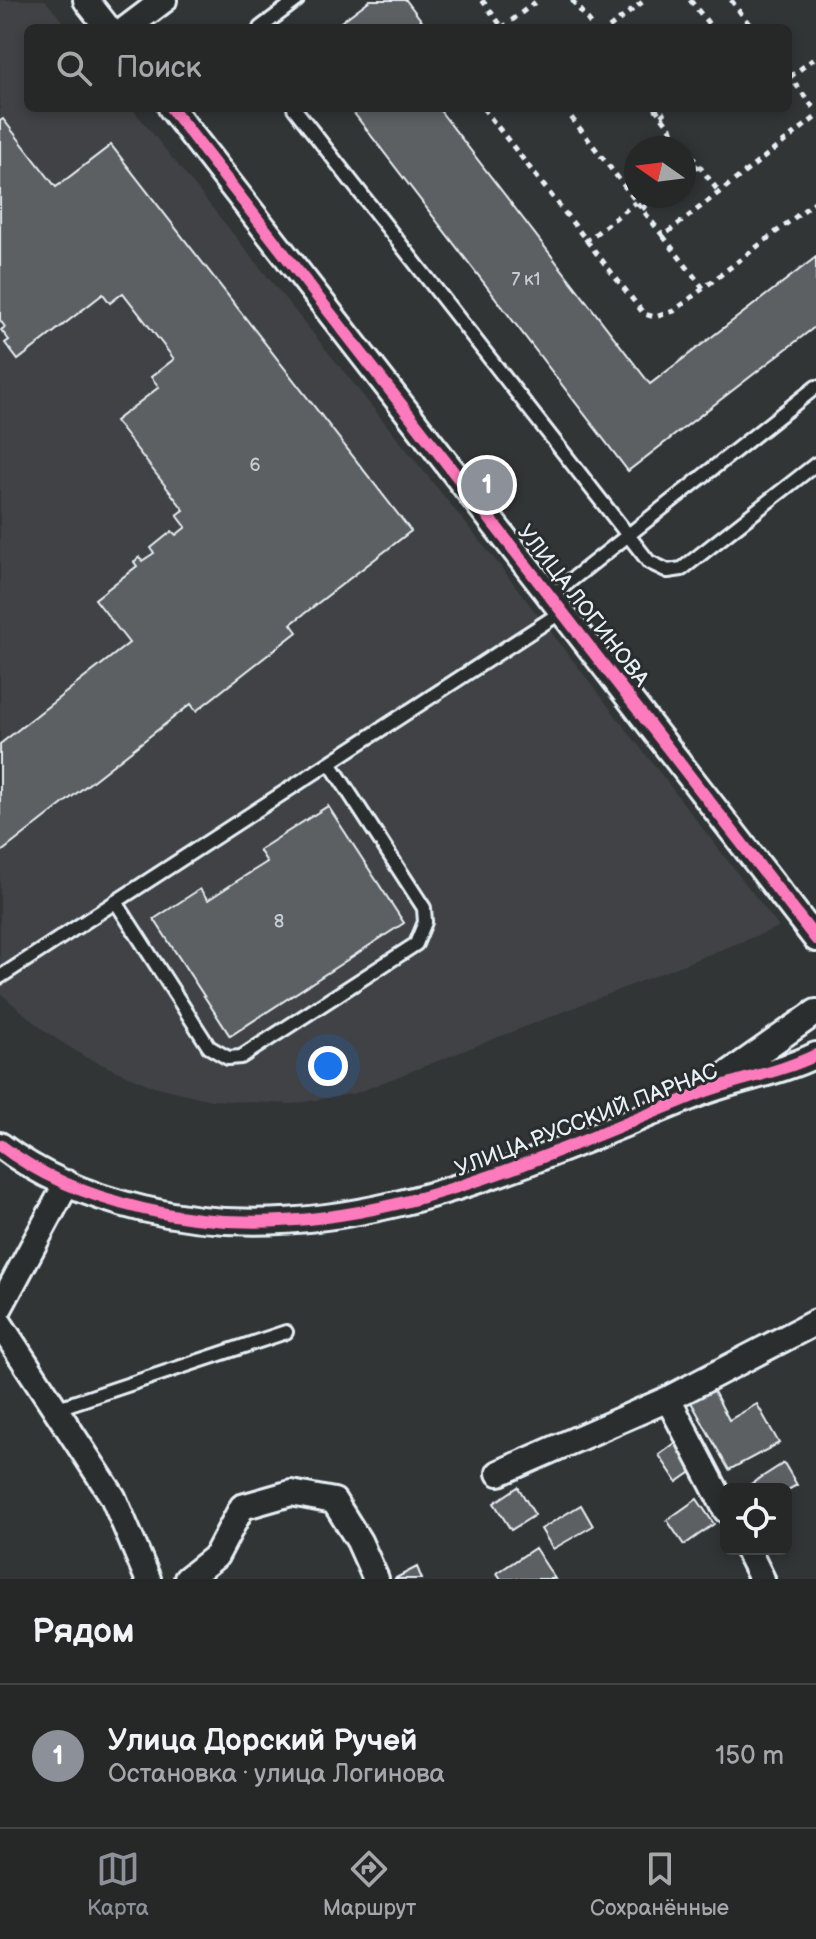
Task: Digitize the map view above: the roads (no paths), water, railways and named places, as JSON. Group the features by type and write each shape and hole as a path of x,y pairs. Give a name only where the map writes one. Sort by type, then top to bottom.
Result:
{"street":[{"path":"86,0 105,24"},
{"path":"132,24 164,0"},
{"name":"УЛИЦА ЛОГИНОВА","path":"174,112 816,939"},
{"name":"УЛИЦА РУССКИЙ ПАРНАС","path":"700,1093 816,1012"},
{"name":"УЛИЦА РУССКИЙ ПАРНАС","path":"0,1145 67,1183 116,1202 179,1218 229,1222 363,1214 465,1187 575,1147 700,1093 791,1067 816,1055"},
{"path":"0,1307 67,1183"},
{"path":"499,1473 668,1399 816,1322"},
{"path":"0,1324 113,1497 148,1579"},
{"path":"668,1399 720,1499"},
{"path":"187,1579 216,1556 242,1507 291,1493 334,1501 359,1541 376,1579"},
{"path":"750,1555 762,1579"}],"lane":[{"path":"265,24 297,0"},
{"path":"297,112 628,535 658,569 682,569 816,464"},
{"path":"0,977 330,763 557,603 628,535 816,387"},
{"path":"116,902 217,1054 241,1057 279,1033 416,944 425,922 424,908 330,763"},
{"path":"55,1409 286,1332"}],"place":[{"name":"Улица Дорский Ручей","path":"487,485"}]}
